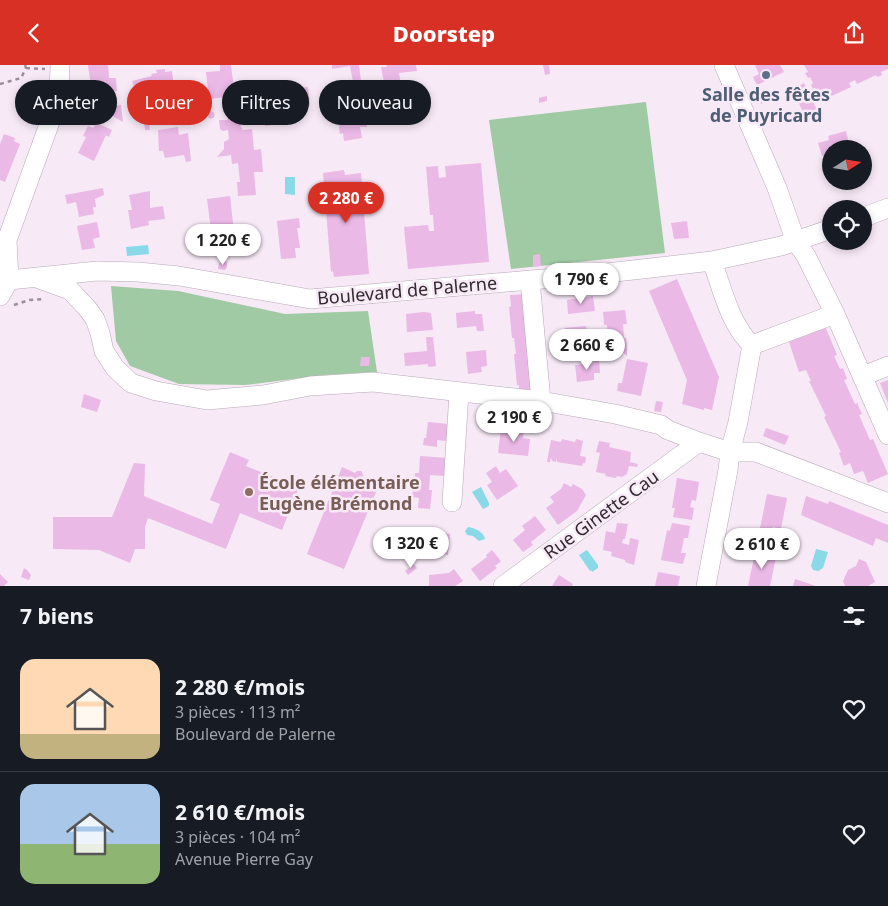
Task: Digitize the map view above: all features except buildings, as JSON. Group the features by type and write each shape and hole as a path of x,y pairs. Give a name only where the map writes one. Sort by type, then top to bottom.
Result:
{"street":[{"path":"6,294 7,239 59,97 60,65"},
{"path":"724,65 774,180 796,242 806,256 835,314 888,435"},
{"path":"872,214 888,208"},
{"name":"Boulevard de Palerne","path":"6,294 37,279 97,271 179,276 310,299 589,275 712,261 796,242 822,232"},
{"path":"712,261 732,316 745,339 752,345"},
{"path":"37,279 70,290 87,307 95,319 104,351 114,368 131,383 156,391 207,400 263,395 310,386 373,382 541,401 661,425 668,430 699,442 730,451 756,452 888,503"},
{"path":"530,280 541,401"},
{"path":"752,345 835,314"},
{"path":"706,586 730,451 738,422 752,345"},
{"path":"863,376 888,366"},
{"path":"452,502 459,393"},
{"name":"Rue Ginette Cau","path":"503,586 699,442"}],"path":[{"path":"0,84 21,78 26,68 25,65"},
{"path":"6,294 30,300 45,299 52,301"}],"green space":[{"path":"646,102 665,253 511,269 489,120"},
{"path":"111,286 178,291 285,314 368,311 377,372 325,375 245,385 179,384 130,366 116,341"}],"water":[{"path":"285,177 295,177 295,195 285,194"},
{"path":"148,245 149,254 127,256 126,247"},
{"path":"481,487 489,503 489,506 483,509 472,492"},
{"path":"468,527 479,531 485,539 479,541 473,536 467,535 465,531"},
{"path":"816,549 828,552 823,568 818,571 813,570 811,566"},
{"path":"587,550 598,565 598,568 592,572 579,555"}],"place":[{"name":"Salle des fêtes de Puyricard","path":"766,75"},
{"name":"École élémentaire Eugène Brémond","path":"249,492"}]}
